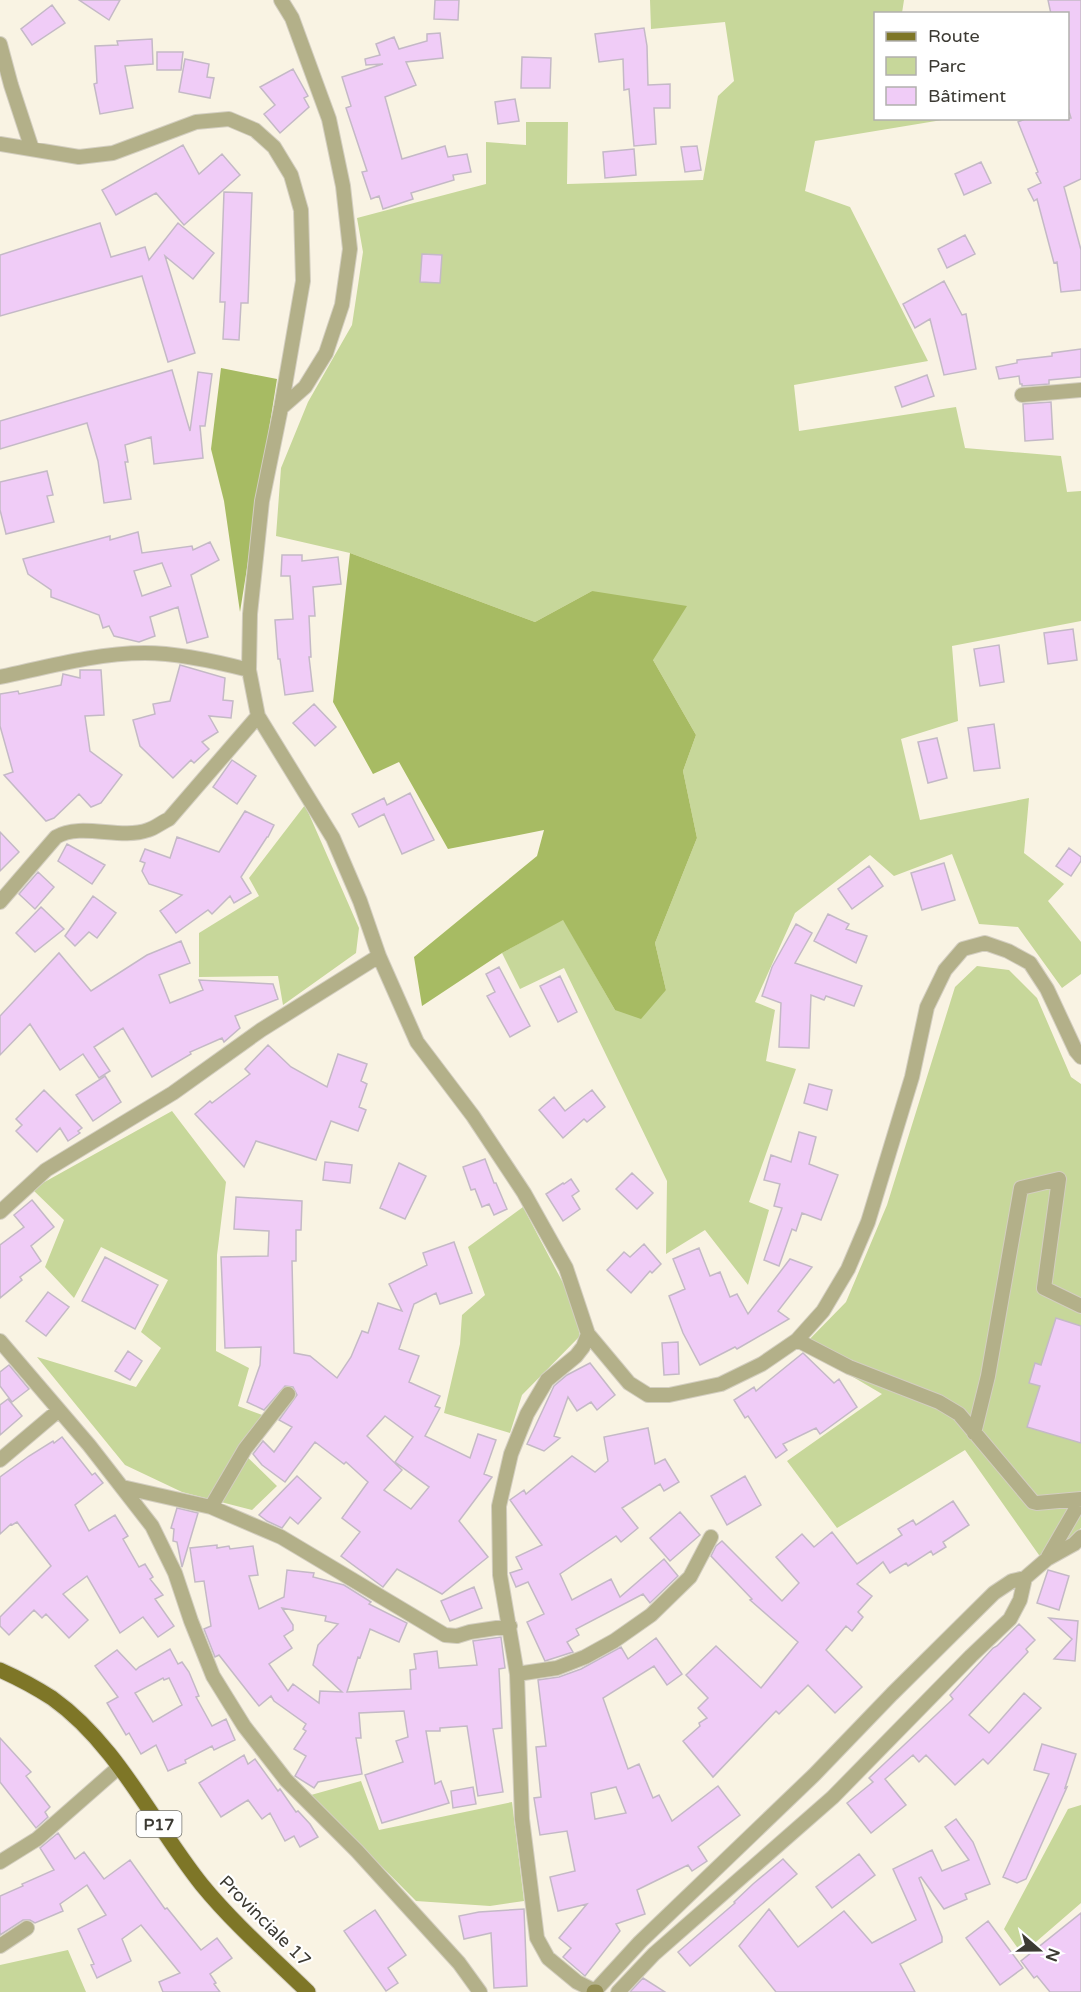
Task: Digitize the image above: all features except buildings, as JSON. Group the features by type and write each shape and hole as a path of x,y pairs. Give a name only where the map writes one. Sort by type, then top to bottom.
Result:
{"main road":[{"name":"Provinciale 17","path":"0,1670 53,1699 82,1725 119,1767 201,1884 228,1915 308,1992"}],"street":[{"path":"281,0 292,18 329,119 343,186 350,249 342,305 326,353 305,387 281,408"},
{"path":"0,44 32,149"},
{"path":"2,141 79,157 113,153 196,122 229,119 255,130 273,147 291,175 301,210 303,281 262,501 250,614 249,670 258,716 333,837 360,901 379,956 417,1042 473,1116 524,1193 566,1268 588,1334 629,1383 648,1395 669,1395 721,1384 762,1364 797,1340 824,1311 848,1269 868,1222 912,1077 927,1007 945,970 963,949 985,943 1008,951 1030,963 1047,989 1081,1057"},
{"path":"1022,395 1081,390"},
{"path":"0,677 96,657 146,653 217,662 249,670"},
{"path":"0,902 56,837 66,832 132,833 149,830 169,819 258,716"},
{"path":"0,1212 46,1170 173,1093 261,1030 379,956"},
{"path":"974,1433 988,1376 1021,1188 1059,1179 1044,1288 1081,1306"},
{"path":"588,1334 583,1347 576,1356 547,1380 527,1414 512,1454 499,1506 500,1575 517,1674 522,1819 537,1938 548,1958 577,1982 595,1992 640,1942 814,1775 994,1593 1012,1581 1025,1578 1047,1559 1081,1538"},
{"path":"797,1340 849,1367 939,1402 959,1414 1033,1502 1081,1500"},
{"path":"0,1341 152,1526 175,1573 213,1676 244,1726 286,1780 357,1851 459,1963 480,1992"},
{"path":"210,1507 244,1449 288,1395"},
{"path":"0,1460 59,1410"},
{"path":"122,1487 210,1507 281,1537 445,1635 457,1636 510,1626"},
{"path":"1047,1559 1081,1500"},
{"path":"517,1674 557,1668 585,1657 614,1641 651,1615 690,1577 711,1537"},
{"path":"618,1992 654,1954 832,1797 1010,1618 1020,1600 1025,1578"},
{"path":"0,1862 37,1839 119,1767"},
{"path":"0,1946 27,1928"}],"green space":[{"path":"650,0 904,0 902,12 874,12 874,120 942,120 815,141 805,191 850,207 928,361 794,385 799,431 956,407 965,448 1061,456 1067,492 1081,491 1081,621 952,646 958,721 901,739 920,820 1029,798 1024,853 1064,884 1048,901 1081,942 1081,974 1062,988 1018,927 979,924 952,854 894,876 870,855 795,913 755,1002 775,1010 766,1061 796,1069 749,1202 769,1210 748,1285 705,1230 666,1254 667,1181 564,968 520,989 502,953 563,919 615,1010 666,990 655,943 697,838 683,771 696,735 653,660 592,591 535,622 350,553 276,536 281,468 308,402 352,325 363,252 357,218 486,184 486,142 526,145 526,122 568,122 567,184 703,180 718,96 734,81 725,22 651,29"},
{"path":"221,368 277,379 240,612 224,501 211,449"},
{"path":"350,553 535,622 592,591 687,606 653,660 696,735 683,771 697,838 655,943 666,990 641,1019 615,1010 563,920 502,953 422,1006 414,957 537,856 544,830 448,849 399,762 373,774 333,702"},
{"path":"305,805 359,928 356,953 283,1005 278,976 199,977 199,933 259,896 249,878"},
{"path":"977,966 1009,970 1037,998 1071,1077 1081,1084 1081,1528 1046,1565 965,1450 837,1528 787,1461 882,1394 802,1347 846,1302 887,1205 955,987"},
{"path":"172,1111 226,1182 217,1255 216,1351 249,1368 238,1406 265,1416 240,1450 277,1486 252,1510 182,1492 125,1465 37,1357 136,1387 161,1348 141,1332 168,1280 101,1247 74,1298 45,1267 64,1220 32,1189"},
{"path":"523,1207 572,1300 580,1336 522,1395 510,1433 444,1413 460,1344 462,1315 485,1295 468,1247"},
{"path":"361,1781 379,1830 512,1802 524,1901 490,1906 416,1901 311,1795"},
{"path":"1081,1805 1081,1903 1022,1954 1004,1929 1068,1809"},
{"path":"68,1950 86,1992 0,1992 0,1965"}]}
